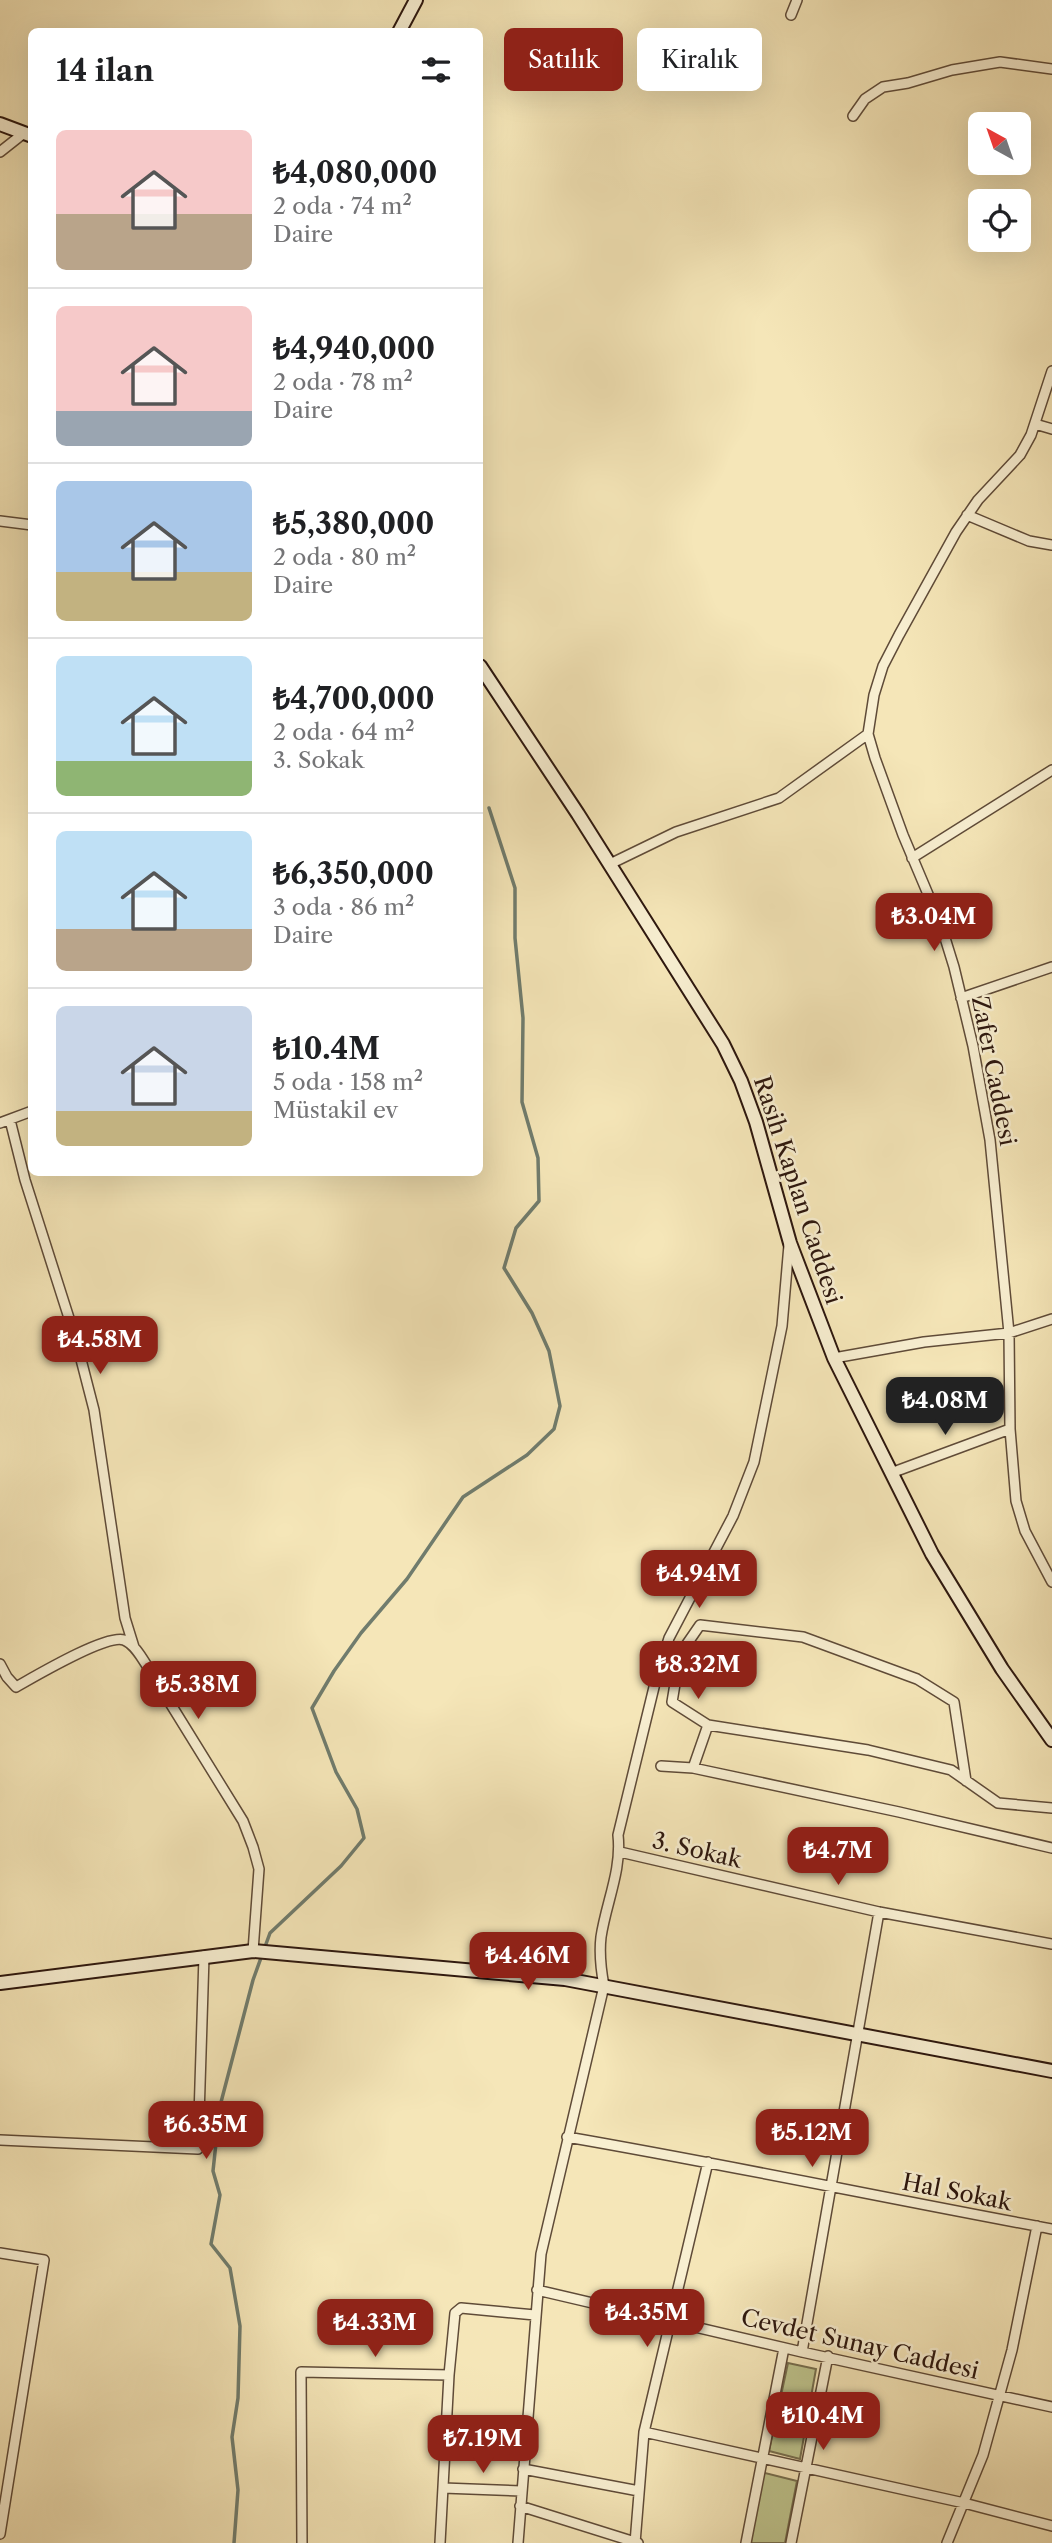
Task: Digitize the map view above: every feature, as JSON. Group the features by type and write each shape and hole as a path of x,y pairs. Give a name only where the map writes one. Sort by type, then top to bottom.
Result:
{"street":[{"path":"401,28 416,0"},
{"path":"791,15 797,0"},
{"path":"853,116 865,99 883,87 952,70 1000,62 1052,69"},
{"path":"0,124 28,135"},
{"path":"0,152 28,135"},
{"name":"Zafer Caddesi","path":"1052,371 1035,424 1020,455 967,515 928,579 883,666 874,695 869,734 875,758 912,858 941,925 961,998 990,1140 1009,1333 1010,1429 1019,1520 1052,1582"},
{"path":"1035,424 1052,429"},
{"path":"967,515 1029,541 1052,545"},
{"path":"0,521 28,524"},
{"name":"Rasih Kaplan Caddesi","path":"483,671 610,864 723,1044 741,1081 756,1122 789,1243 834,1358 932,1554 966,1613 1052,1740"},
{"path":"610,864 676,832 779,798 869,734"},
{"path":"912,858 1052,770"},
{"path":"961,998 1052,967"},
{"path":"0,1124 28,1113"},
{"path":"10,1120 25,1180 76,1340 94,1410 125,1618 134,1647 243,1821 259,1869 253,1951"},
{"path":"518,2543 541,2254 566,2137 604,1986 600,1966 601,1938 620,1852 618,1835 656,1679 669,1638 733,1516 754,1462 782,1326 789,1243"},
{"path":"834,1358 924,1342 1009,1333 1052,1319"},
{"path":"891,1473 1010,1429"},
{"path":"966,1781 954,1702 918,1679 803,1637 700,1625 680,1654 672,1702 708,1725 868,1750 951,1770 966,1781 998,1802 1052,1808"},
{"path":"0,1664 16,1687 95,1646 125,1640 134,1647"},
{"path":"693,1768 708,1725"},
{"path":"661,1766 693,1768 1052,1848"},
{"name":"3. Sokak","path":"620,1852 879,1912 1052,1944"},
{"path":"802,2352 879,1912"},
{"path":"0,1983 253,1951 565,1979 1052,2071"},
{"path":"0,2140 198,2149 204,1956"},
{"name":"Hal Sokak","path":"566,2137 1052,2229"},
{"path":"520,2506 636,2543 644,2432 708,2162"},
{"path":"947,2543 983,2455 1012,2350 1037,2226"},
{"path":"0,2253 44,2260 0,2534"},
{"name":"Cevdet Sunay Caddesi","path":"537,2290 1052,2407"},
{"path":"440,2543 455,2313 461,2308 535,2315"},
{"path":"746,2543 784,2347"},
{"path":"791,2543 828,2356"},
{"path":"302,2543 301,2372 449,2375"},
{"path":"644,2432 964,2503 1052,2526"},
{"path":"523,2469 639,2491"},
{"path":"443,2488 521,2491"}],"green space":[{"path":"788,2363 816,2369 800,2459 769,2451"},
{"path":"761,2472 797,2481 785,2543 749,2543"}],"waterway":[{"path":"234,2543 238,2490 232,2437 238,2398 240,2326 230,2268 211,2244 220,2195 213,2171 220,2106 253,1980 270,1933 341,1866 364,1838 357,1809 336,1772 312,1708 361,1633 407,1579 463,1497 527,1455 554,1429 560,1406 549,1351 532,1313 504,1268 516,1228 539,1201 538,1158 522,1102 523,1018 515,938 515,888 489,808"}]}
